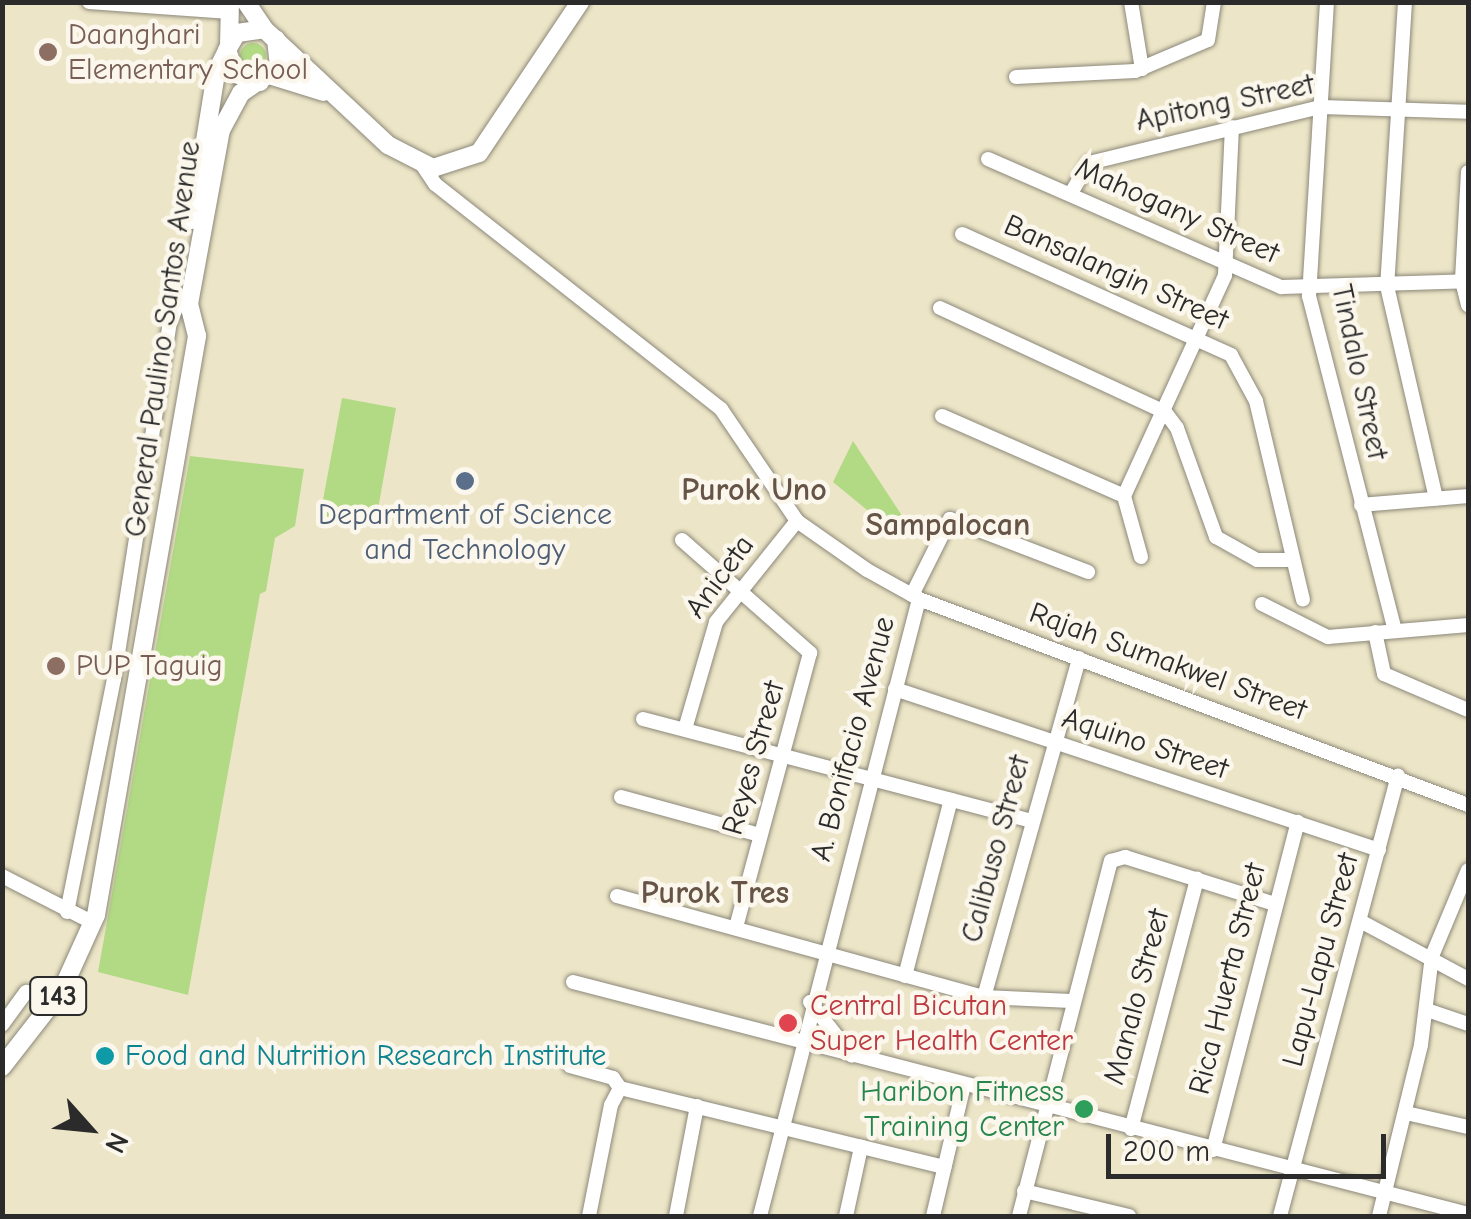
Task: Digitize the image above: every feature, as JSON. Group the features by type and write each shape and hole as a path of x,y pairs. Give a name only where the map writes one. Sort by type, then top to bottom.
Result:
{"main road":[{"path":"235,6 397,153 423,166 460,164 478,154 580,2"},
{"name":"General Paulino Santos Avenue","path":"2,1054 52,988 76,915 186,335 181,296 216,73 228,48 235,6"},
{"path":"266,79 282,57 270,34 246,28 228,48 234,74 337,98"},
{"name":"General Paulino Santos Avenue","path":"2,1067 62,990 96,915 197,336 189,304 221,130 232,104 266,79"}],"street":[{"path":"88,2 235,6"},
{"path":"1132,2 1142,69"},
{"path":"1016,78 1110,78 1142,69 1208,40 1214,2"},
{"name":"Tindalo Street","path":"1327,2 1310,286 1394,628"},
{"path":"1405,2 1386,286 1436,498"},
{"name":"Apitong Street","path":"1070,193 1090,163 1321,107 1468,112"},
{"path":"1140,558 1124,496 1165,412 1227,265 1232,127"},
{"name":"Mahogany Street","path":"988,159 1281,287 1465,281"},
{"name":"A. Bonifacio Avenue","path":"423,166 435,184 721,409 797,521 916,597 799,1043 760,1216"},
{"path":"1468,172 1468,305"},
{"name":"Bansalangin Street","path":"962,234 1231,355 1256,401 1302,600"},
{"path":"940,308 1165,412 1216,537 1257,560 1293,560"},
{"path":"942,416 1124,496"},
{"path":"1361,505 1468,496"},
{"path":"916,597 950,520 1088,572"},
{"name":"Aniceta","path":"685,729 710,632 797,521"},
{"name":"Reyes Street","path":"682,540 742,588 810,653 736,928"},
{"name":"Rajah Sumakwel Street","path":"916,597 1468,805"},
{"path":"1262,604 1326,637 1394,628 1468,625"},
{"path":"1375,632 1384,674 1468,710"},
{"name":"Calibuso Street","path":"984,997 1079,658"},
{"name":"Aquino Street","path":"894,689 1378,850"},
{"path":"643,720 1031,820"},
{"name":"Lapu-Lapu Street","path":"1280,1216 1398,776"},
{"path":"622,797 760,835"},
{"path":"905,976 951,800"},
{"name":"Rica Huerta Street","path":"1212,1150 1298,822"},
{"path":"1019,1216 1043,1106 1115,858 1275,904"},
{"path":"1379,1216 1428,1010 1432,956 1468,870"},
{"path":"2,876 76,915"},
{"name":"Manalo Street","path":"1131,1129 1197,879"},
{"path":"617,896 984,997 1072,1001"},
{"path":"1360,921 1432,956 1468,979"},
{"path":"572,982 1468,1214"},
{"path":"2,1025 26,992"},
{"path":"810,1002 852,1056"},
{"path":"1428,1010 1468,1024"},
{"path":"570,1066 613,1078 620,1088 944,1167"},
{"path":"933,1216 964,1085"},
{"path":"589,1216 611,1104 620,1088"},
{"path":"676,1216 696,1106"},
{"path":"1406,1113 1468,1127"},
{"path":"846,1216 861,1147"},
{"path":"1024,1191 1129,1216"}],"green space":[{"path":"253,43 262,47 266,56 262,65 253,69 244,65 240,56 244,47"},
{"path":"342,398 396,408 375,526 320,516"},
{"path":"853,441 916,537 889,528 833,482"},
{"path":"190,456 304,469 295,526 275,538 266,591 260,594 188,995 98,972"}],"place":[{"name":"Daanghari Elementary School","path":"48,52"},
{"name":"Department of Science and Technology","path":"465,481"},
{"name":"PUP Taguig","path":"56,666"},
{"name":"Central Bicutan Super Health Center","path":"788,1023"},
{"name":"Food and Nutrition Research Institute","path":"105,1056"},
{"name":"Haribon Fitness Training Center","path":"1084,1109"}],"district":[{"name":"Purok Uno","path":"754,490"},
{"name":"Sampalocan","path":"948,525"},
{"name":"Purok Tres","path":"715,893"}]}
